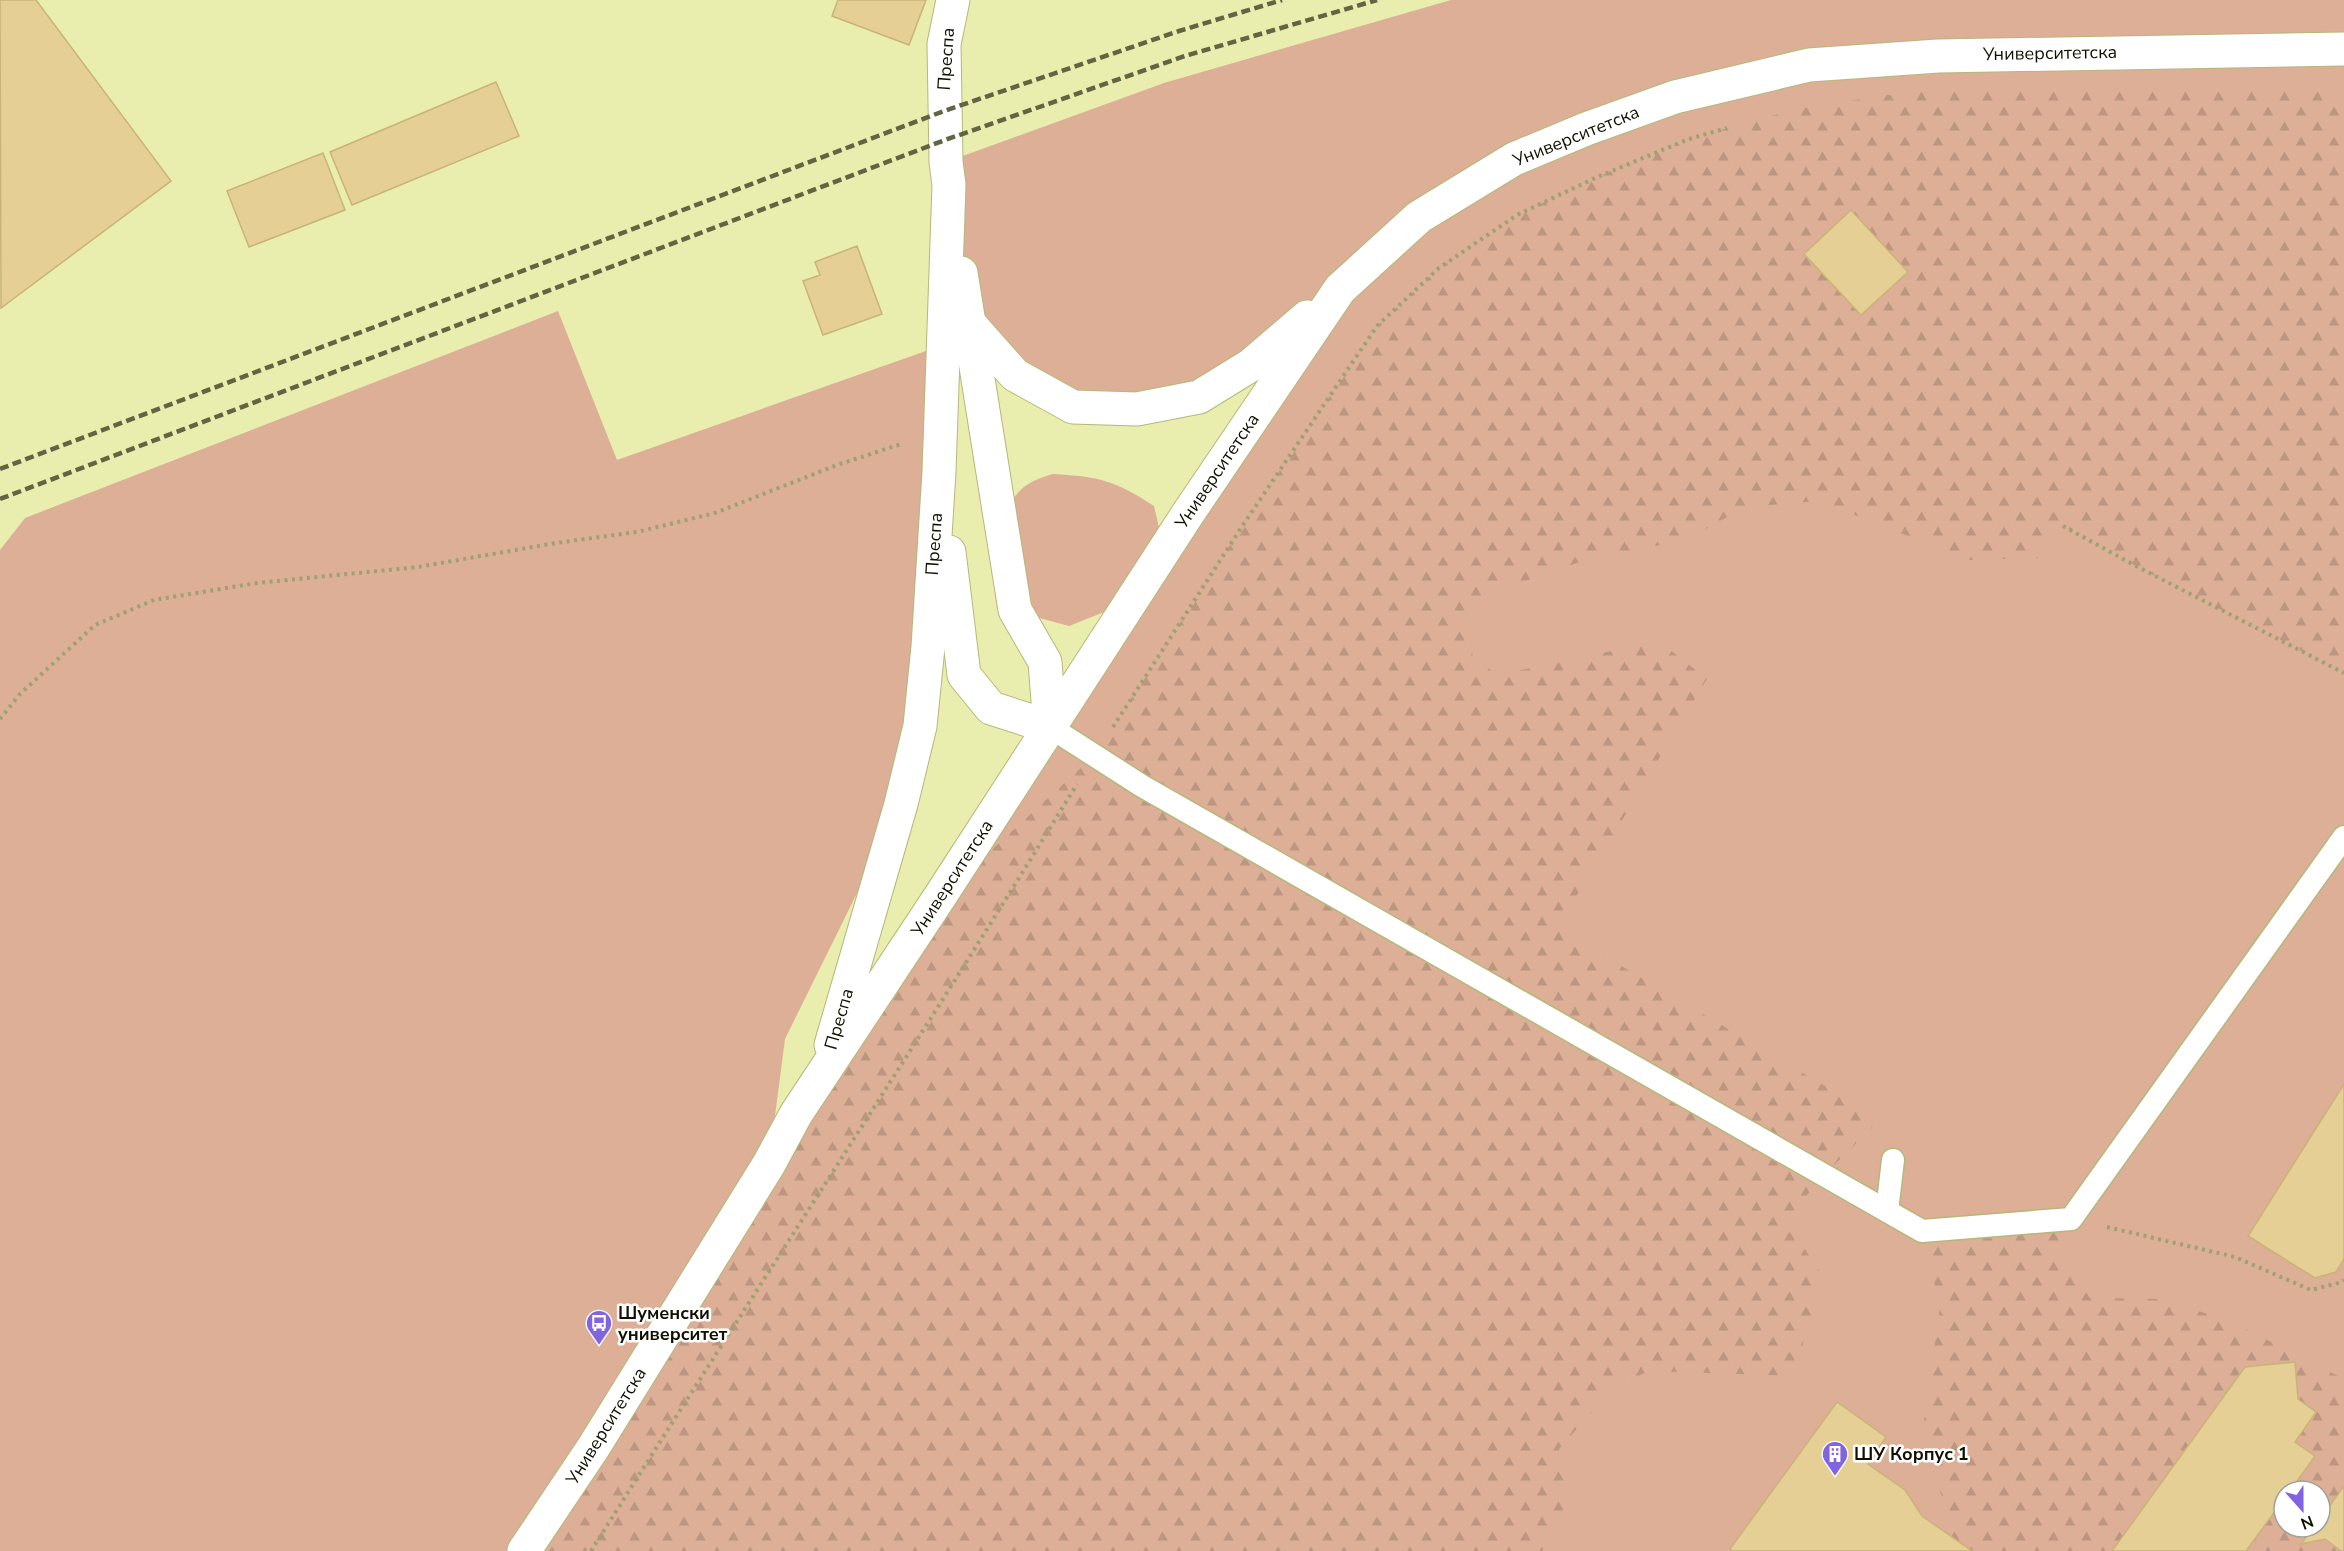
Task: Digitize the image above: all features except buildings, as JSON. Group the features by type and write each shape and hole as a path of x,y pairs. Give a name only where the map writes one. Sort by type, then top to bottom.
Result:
{"street":[{"name":"Преспа","path":"822,1076 901,804 920,726 928,647 939,472 949,185 945,162 944,44 953,0"},
{"name":"Университетска","path":"524,1551 593,1448 769,1164 796,1114 1187,515 1340,289 1419,217 1514,159 1586,129 1675,97 1809,65 1938,56 2168,50 2344,49"},
{"path":"939,472 964,675 991,708 1050,727 1045,662 1015,610 968,322 949,185"},
{"path":"968,322 1015,375 1073,407 1137,409 1199,397 1251,365 1340,289"}],"lane":[{"path":"1050,727 1151,792 1922,1231 2071,1219 2344,837"},
{"path":"1887,1211 1893,1160"}],"path":[{"path":"591,1551 990,927 1094,756 1241,528 1377,326 1439,268 1517,214 1595,178 1689,139 1735,126"},
{"path":"0,719 20,694 95,625 154,600 257,583 418,567 556,543 637,532 715,513 837,465 939,432"},
{"path":"2063,526 2134,566 2344,673"},
{"path":"2071,1219 2235,1257 2311,1290 2344,1280"}],"green space":[{"path":"1451,0 2344,0 2344,1551 0,1551 0,550 25,518 558,311 617,460 943,345 946,162 1164,83","holes":["1338,291 769,1162 785,1039 901,804 944,345 1073,407 1199,397"]},
{"path":"2169,86 2344,86 2344,673 2063,526 2043,558 1968,560 1820,501 1745,507 1686,540 1588,559 1491,593 1466,614 1473,658 1498,675 1659,641 1707,679 1557,928 1881,1119 1824,1175 1786,1220 1823,1277 1793,1376 1649,1371 1614,1387 1559,1449 1569,1515 1542,1551 524,1551 939,898 1094,756 1241,528 1377,326 1439,268 1517,215 1595,178 1689,139 1792,110 1907,92"},
{"path":"1053,474 1106,481 1128,490 1154,506 1160,532 1104,612 1069,626 1036,617 1023,593 1008,506 1027,485"},
{"path":"2071,1219 2062,1258 2090,1298 2159,1299 2228,1320 2344,1379 2344,1551 1972,1551 1951,1537 1924,1421 1940,1307 1922,1231"}],"railway":[{"path":"0,469 944,111 1179,31 1282,0"},
{"path":"0,499 945,140 1185,56 1377,0"}],"place":[{"name":"Шуменски университет","path":"599,1346"},
{"name":"ШУ Корпус 1","path":"1835,1477"}]}
